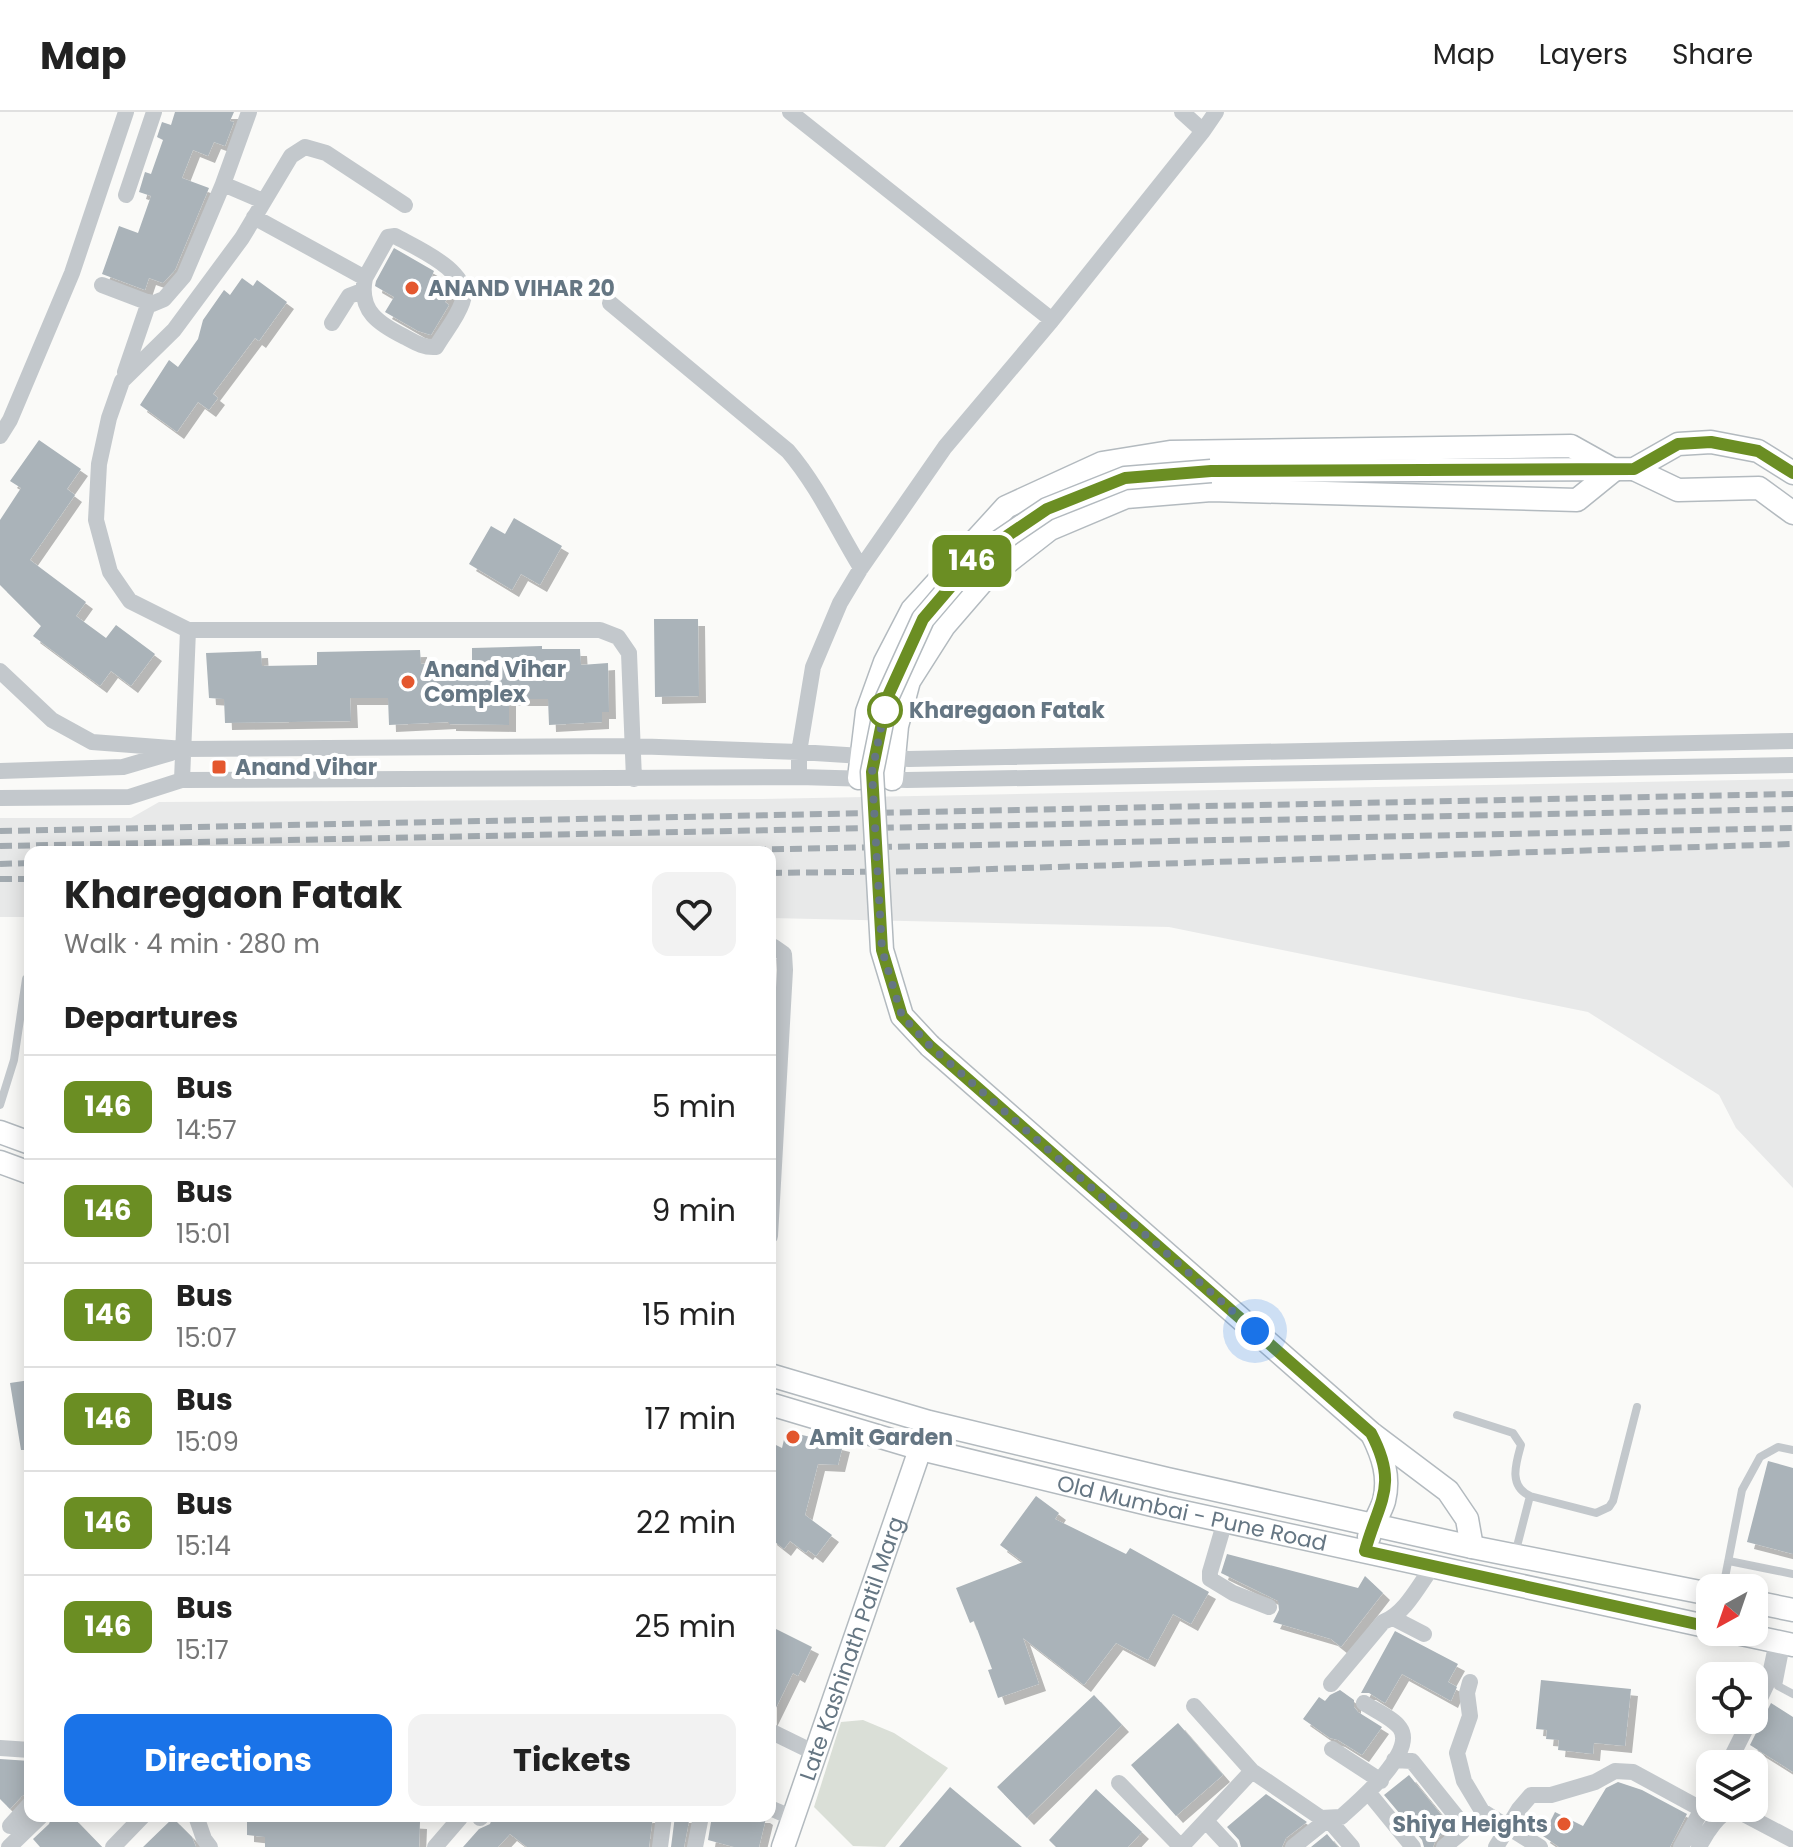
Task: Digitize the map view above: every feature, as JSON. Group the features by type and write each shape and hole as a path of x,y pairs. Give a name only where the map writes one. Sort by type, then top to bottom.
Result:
{"street":[{"path":"0,436 10,420 72,273 126,112"},
{"path":"126,195 154,112"},
{"path":"102,285 158,303 180,283 223,184 249,112"},
{"path":"790,112 1052,320"},
{"path":"1182,112 1203,131"},
{"path":"799,777 799,752 813,667 840,603 861,568 945,447 1052,320 1216,112"},
{"path":"122,381 174,330 242,238 291,156 305,147 326,153 405,205"},
{"path":"223,184 263,201"},
{"path":"254,217 364,284 370,313 380,325 427,348 436,347 463,301 464,287 458,277 439,261 395,236 388,237 364,284 349,296 332,323"},
{"path":"149,302 109,418 99,464 96,520 110,572 130,601 188,630 600,630 618,637 629,653 634,779"},
{"path":"610,303 788,451 809,476 861,568"},
{"path":"894,758 909,681 944,626 982,582 1050,529 1126,497 1211,490 1577,500 1624,469 1678,444 1711,442 1758,451 1793,473"},
{"path":"859,778 867,712 885,662 912,610 1006,507 1102,463 1170,452 1571,446 1678,490 1759,488 1793,513"},
{"path":"1472,1547 1467,1519 1448,1491 1371,1433 930,1046 902,1016 882,950 872,772 887,698 923,619 976,557 1047,509 1125,478 1211,471 1624,469"},
{"path":"182,780 188,630"},
{"path":"0,671 52,720 92,742 184,749 631,746 799,752 862,744 894,758 924,759 1793,741"},
{"path":"0,771 123,767 184,749"},
{"path":"0,798 129,797 182,780 859,778 894,758 1793,765"},
{"path":"776,948 784,954 785,970 776,1130"},
{"path":"15,1138 2,1163 24,1171"},
{"name":"Old Mumbai - Pune Road","path":"776,1377 929,1422 1372,1525 1696,1591"},
{"name":"Old Mumbai - Pune Road","path":"776,1406 921,1449 1225,1521 1696,1624"},
{"name":"Late Kashinath Patil Marg","path":"783,1847 929,1422"},
{"path":"1365,1551 1372,1525 1383,1503 1387,1479 1383,1455 1371,1433"},
{"path":"1225,1521 1210,1579 1233,1593 1269,1607"},
{"path":"1331,1684 1383,1622 1393,1618 1433,1566"},
{"path":"1768,1605 1793,1610"},
{"path":"1393,1618 1424,1634"},
{"path":"1768,1681 1785,1644"},
{"path":"1470,1682 1467,1693 1470,1716 1457,1753 1464,1781 1482,1811 1540,1847"},
{"path":"1194,1706 1252,1771 1321,1818 1328,1819 1341,1817 1374,1786 1394,1760 1403,1738 1400,1727 1364,1703"},
{"path":"776,1734 815,1753"},
{"path":"0,1748 24,1750"},
{"path":"1332,1749 1374,1786 1413,1847"},
{"path":"1394,1760 1412,1761 1464,1826 1462,1832 1444,1847"},
{"path":"1119,1783 1181,1847 1252,1771"},
{"path":"1496,1847 1531,1795 1551,1795 1595,1782 1615,1771 1633,1772 1696,1798"},
{"path":"1699,1847 1727,1810 1734,1809 1793,1840"},
{"path":"24,1811 5,1832 9,1847 35,1822"},
{"path":"776,1811 793,1818"},
{"path":"1294,1847 1328,1819"},
{"path":"1328,1819 1352,1847"},
{"path":"1681,1847 1696,1820"},
{"path":"1206,1821 1230,1847"},
{"path":"113,1847 137,1822"},
{"path":"198,1822 210,1847"},
{"path":"435,1847 457,1822"},
{"path":"660,1847 663,1822"},
{"path":"695,1847 700,1822"}],"lane":[{"path":"0,1105 14,1060 24,992"},
{"path":"1457,1415 1513,1433 1519,1440 1521,1445 1514,1476 1523,1493 1596,1513 1609,1507 1613,1501 1637,1407"},
{"path":"1726,1574 1742,1490 1760,1457 1778,1447 1793,1450"},
{"path":"1515,1555 1530,1496"},
{"path":"1729,1561 1793,1574"},
{"path":"1785,1644 1778,1686 1793,1694"}],"shaded area":[{"path":"1793,779 1793,1188 1736,1128 1719,1095 1588,1012 1169,927 776,918 776,846 24,846 24,917 0,917 0,818 131,818 159,802 759,799"},
{"path":"863,1720 894,1733 948,1768 885,1847 853,1846 814,1807 841,1722"}],"building":[{"path":"175,112 234,112 230,121 234,122 225,146 214,142 208,156 193,150 182,178 209,188 175,270 163,283 149,278 145,290 102,274 119,226 138,233 151,196 139,192 145,172 151,174 163,140 157,137 162,122 171,125"},
{"name":"ANAND VIHAR 20","path":"394,248 434,271 431,278 451,293 445,302 449,305 431,335 385,312 394,297 375,286"},
{"path":"242,278 253,286 257,280 287,302 259,341 255,338 213,394 218,398 209,410 198,402 177,432 140,405 169,360 178,367 198,339 203,320 224,290 230,295"},
{"path":"39,440 81,469 67,489 75,495 30,560 86,602 76,616 106,638 116,625 155,654 131,686 111,671 100,686 33,636 41,626 0,585 0,520 21,488 10,481"},
{"path":"514,518 562,546 540,585 521,574 512,590 469,564 491,526 505,534"},
{"path":"654,619 698,619 699,696 655,697"},
{"name":"Anand Vihar Complex","path":"542,646 542,649 580,649 581,665 608,663 609,712 602,712 602,722 549,725 548,699 509,699 509,725 449,722 389,725 388,698 350,698 351,721 225,723 224,699 209,698 206,653 261,651 262,666 317,665 317,652 420,650 421,664 472,662 472,648"},
{"path":"24,1381 24,1450 21,1450 10,1383"},
{"path":"786,1431 843,1445 838,1465 818,1464 805,1515 832,1535 816,1556 790,1541 784,1549 776,1543 776,1445 782,1448"},
{"path":"1768,1461 1793,1468 1793,1554 1747,1542"},
{"path":"1036,1496 1059,1513 1055,1519 1126,1554 1130,1548 1209,1592 1191,1624 1173,1614 1148,1660 1116,1643 1084,1685 1023,1638 1039,1684 998,1698 988,1670 992,1669 974,1621 970,1623 956,1588 1023,1562 1000,1545"},
{"path":"1227,1554 1358,1588 1365,1576 1383,1593 1341,1647 1331,1639 1273,1622 1279,1610 1278,1601 1221,1573"},
{"path":"776,1629 812,1647 798,1676 793,1673 776,1708"},
{"path":"1395,1631 1458,1664 1448,1682 1457,1687 1451,1701 1402,1674 1385,1703 1369,1693 1361,1693"},
{"path":"1541,1680 1631,1689 1625,1746 1594,1743 1593,1754 1558,1750 1559,1740 1546,1739 1547,1730 1536,1729"},
{"path":"1340,1690 1354,1700 1358,1712 1382,1727 1362,1755 1303,1719 1319,1697 1325,1701"},
{"path":"1094,1695 1122,1725 1027,1818 997,1787"},
{"path":"1771,1703 1793,1717 1793,1772 1768,1756 1768,1750 1758,1750 1750,1745 1756,1734 1768,1734 1768,1709"},
{"path":"1178,1723 1223,1775 1176,1816 1131,1765"},
{"path":"0,1759 24,1761 24,1795 10,1809 0,1799"},
{"path":"1409,1775 1451,1827 1436,1839 1433,1847 1424,1847 1422,1840 1384,1795"},
{"path":"1618,1782 1642,1790 1687,1814 1670,1847 1559,1847 1543,1836 1555,1812 1583,1826 1606,1788"},
{"path":"950,1787 1022,1847 899,1847"},
{"path":"1096,1789 1142,1832 1128,1847 1056,1847 1049,1840"},
{"path":"1266,1794 1307,1822 1286,1838 1282,1847 1241,1847 1227,1827"},
{"path":"78,1822 102,1847 40,1847 33,1839 49,1824"},
{"path":"169,1822 177,1822 192,1837 196,1847 143,1847"},
{"path":"247,1822 420,1822 419,1847 265,1847 265,1837 247,1835"},
{"path":"652,1822 649,1847 527,1847 510,1834 498,1847 463,1847 479,1829 490,1824"},
{"path":"674,1822 689,1822 684,1847 671,1847"},
{"path":"711,1822 765,1822 759,1847 734,1847 708,1840"},
{"path":"1327,1834 1338,1847 1311,1847"}],"railway":[{"path":"0,831 1793,794"},
{"path":"0,846 1793,809"},
{"path":"776,849 1793,828"},
{"path":"776,873 1793,844"},
{"path":"0,864 24,863"},
{"path":"0,879 24,879"}],"bus line":[{"name":"146","path":"1696,1624 1365,1551 1372,1525 1383,1503 1387,1479 1383,1455 1371,1433 930,1046 902,1016 882,950 872,772 887,698 923,619 976,557 1047,509 1125,478 1211,471 1634,469 1678,444 1711,442 1758,451 1793,473"}],"place":[{"name":"ANAND VIHAR 20","path":"412,288"},
{"name":"Anand Vihar Complex","path":"408,682"},
{"name":"Kharegaon Fatak","path":"885,710"},
{"name":"Anand Vihar","path":"219,767"},
{"name":"Amit Garden","path":"793,1437"},
{"name":"Shiya Heights","path":"1564,1824"}],"route":[{"path":"885,710 887,698 872,772 879,924 890,983 902,1016 930,1046 1255,1331"}]}
